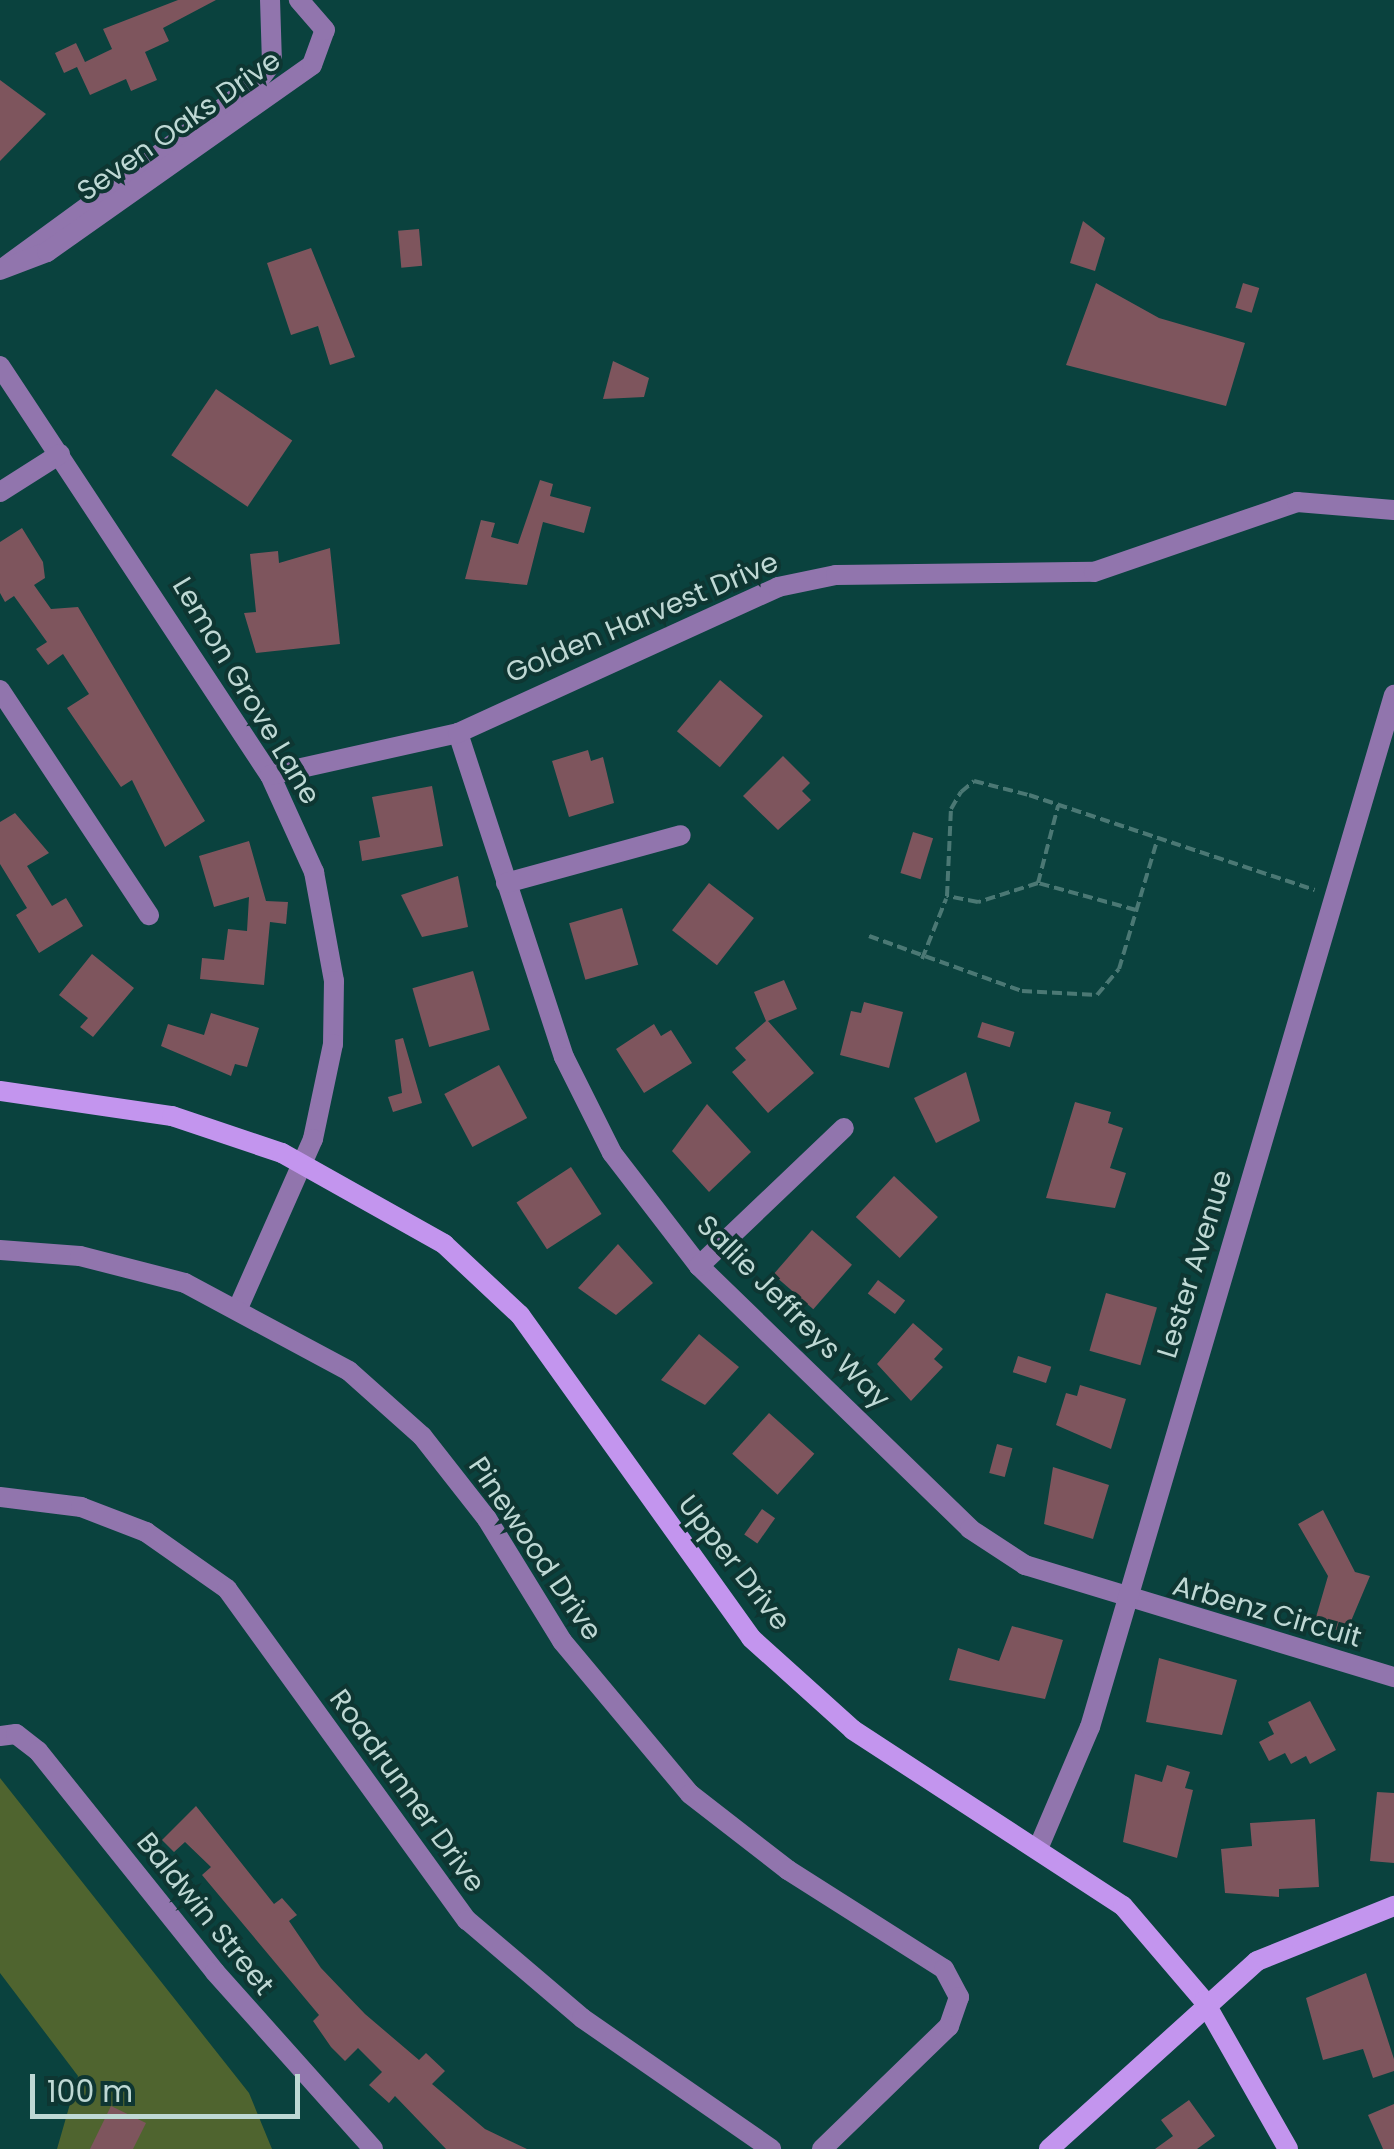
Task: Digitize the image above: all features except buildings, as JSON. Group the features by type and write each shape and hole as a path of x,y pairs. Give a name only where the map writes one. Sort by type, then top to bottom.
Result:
{"main road":[{"name":"Upper Drive","path":"0,1091 172,1116 304,1162 444,1244 520,1315 751,1638 853,1730 1040,1844 1123,1906 1204,2001 1288,2149"},
{"path":"1049,2149 1204,2001 1308,1936 1394,1906"}],"street":[{"name":"Seven Oaks Drive","path":"3,268 256,84 272,63 270,0"},
{"name":"Seven Oaks Drive","path":"3,268 47,252 312,65 325,30 299,0"},
{"name":"Lemon Grove Lane","path":"0,366 270,775 314,872 334,981 333,1044 304,1162 239,1306"},
{"path":"0,492 60,454"},
{"name":"Golden Harvest Drive","path":"270,775 458,733 778,586 836,575 1094,572 1296,502 1394,510"},
{"path":"0,690 149,915"},
{"name":"Lester Avenue","path":"1040,1844 1074,1778 1394,695"},
{"name":"Sallie Jeffreys Way","path":"458,733 480,778 506,882 564,1058 612,1153 698,1266 970,1529 1051,1578 1124,1600"},
{"path":"506,882 681,835"},
{"path":"698,1266 844,1128"},
{"name":"Pinewood Drive","path":"0,1250 128,1266 239,1306 350,1370 422,1436 487,1519 562,1641 690,1794 788,1870 944,1969 959,1997 949,2026 822,2149"},
{"name":"Roadrunner Drive","path":"0,1496 81,1507 146,1532 227,1589 467,1920 582,2018 771,2149"},
{"name":"Arbenz Circuit","path":"1124,1600 1394,1677"},
{"name":"Baldwin Street","path":"8,1735 352,2130 374,2149"}],"path":[{"path":"922,959 947,896 951,809 974,780 1157,841 1275,872 1334,898"},
{"path":"1038,883 1058,806"},
{"path":"869,936 922,959 1059,999 1097,995 1118,970 1157,841"},
{"path":"947,896 978,902 1038,883 1136,910"}],"green space":[{"path":"0,1778 249,2093 272,2149 57,2149 78,2076 0,1973"}]}
